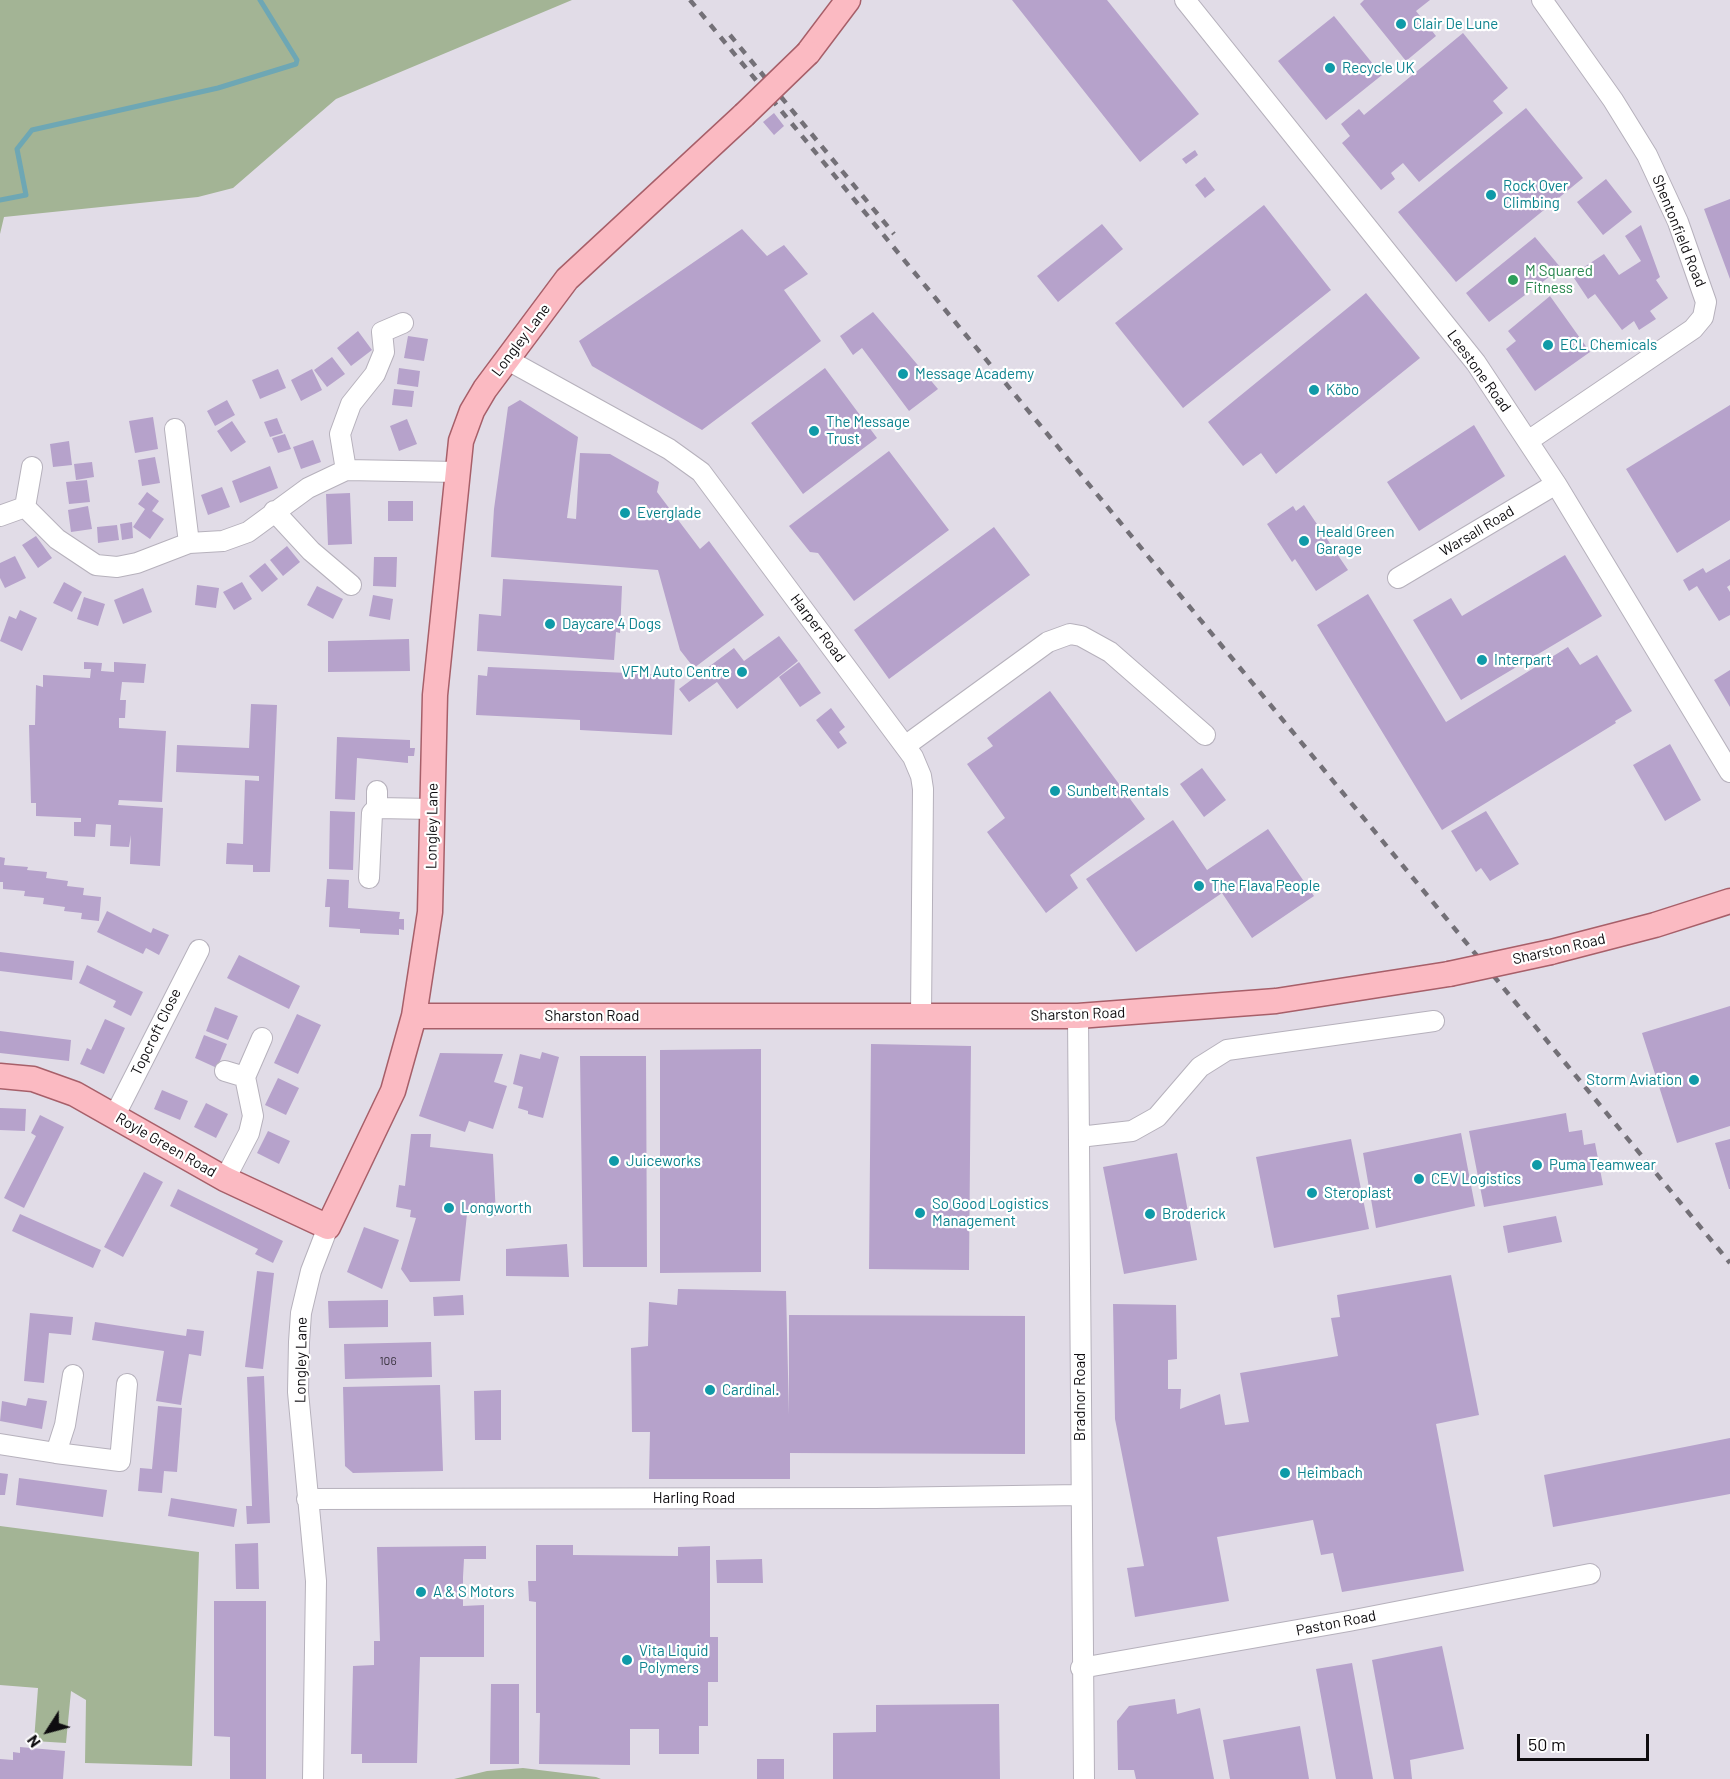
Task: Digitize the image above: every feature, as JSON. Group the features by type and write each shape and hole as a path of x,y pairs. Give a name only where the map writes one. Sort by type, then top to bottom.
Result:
{"main road":[{"name":"Longley Lane","path":"328,1227 393,1091 414,1016 430,912 435,695 461,441 472,411 506,359 567,279 744,115 808,52 848,0"},
{"name":"Sharston Road","path":"414,1016 1078,1016 1276,1001 1449,974 1551,952 1655,925 1730,901"},
{"name":"Royle Green Road","path":"0,1076 33,1079 75,1094 225,1179 328,1227"}],"street":[{"name":"Leestone Road","path":"1185,0 1476,363 1556,484 1730,772"},
{"name":"Shentonfield Road","path":"1528,441 1693,329 1703,317 1706,302 1678,222 1647,155 1613,99 1542,0"},
{"path":"346,470 340,434 351,404 375,374 384,352 382,332 403,323"},
{"name":"Harper Road","path":"506,359 669,449 701,472 905,746 918,767 923,789 921,1016"},
{"path":"175,429 189,543"},
{"path":"25,507 32,467"},
{"path":"25,507 57,539 96,565 117,567 137,563 189,543 223,541 248,532 308,488 346,470 458,472"},
{"name":"Warsall Road","path":"1398,578 1556,484"},
{"path":"0,516 25,507"},
{"path":"274,511 310,551 351,585"},
{"path":"905,746 1048,642 1070,634 1081,636 1110,652 1205,735"},
{"path":"369,878 372,813 377,799 433,809"},
{"name":"Topcroft Close","path":"115,1115 199,950"},
{"name":"Bradnor Road","path":"1078,1016 1081,1668 1084,1779"},
{"path":"1079,1137 1132,1131 1157,1117 1200,1067 1227,1050 1434,1021"},
{"path":"225,1179 249,1134 253,1116 245,1077 262,1038"},
{"path":"225,1071 245,1077"},
{"name":"Longley Lane","path":"313,1779 316,1581 298,1392 299,1342 302,1313 311,1271 328,1227"},
{"path":"56,1453 65,1425 73,1375"},
{"path":"0,1444 120,1461 128,1384"},
{"name":"Harling Road","path":"307,1499 876,1498 1081,1495"},
{"name":"Paston Road","path":"1081,1668 1339,1623 1590,1574"}],"green space":[{"path":"0,0 572,0 336,99 233,188 198,197 4,217 0,234"},
{"path":"0,1526 199,1552 192,1766 85,1763 86,1700 71,1691 66,1743 34,1741 38,1688 0,1685"},
{"path":"523,1768 601,1779 454,1779 487,1771"}],"building":[{"path":"1012,0 1107,0 1199,114 1140,162"},
{"name":"Clair De Lune","path":"1364,0 1430,0 1416,11 1436,36 1406,61 1360,4"},
{"name":"Recycle UK","path":"1334,16 1382,75 1326,120 1278,61"},
{"path":"1463,33 1508,88 1493,101 1503,113 1419,182 1403,163 1391,173 1395,179 1381,190 1342,143 1350,136 1341,124 1359,109 1364,115"},
{"name":"Rock Over Climbing","path":"1526,108 1583,178 1456,282 1398,212"},
{"path":"774,113 784,126 774,135 763,122"},
{"path":"1195,150 1198,155 1186,164 1182,159"},
{"path":"1205,177 1215,190 1205,198 1195,185"},
{"path":"1606,179 1632,212 1603,235 1577,202"},
{"path":"1730,199 1730,279 1704,209"},
{"path":"1264,205 1331,290 1183,408 1115,323"},
{"path":"1102,224 1123,249 1058,302 1037,276"},
{"path":"1641,225 1660,277 1656,280 1668,298 1650,311 1656,319 1639,330 1634,321 1622,330 1595,294 1588,299 1572,275 1604,254 1619,275 1641,261 1625,236"},
{"path":"742,229 767,256 784,245 808,274 784,290 821,341 702,430 592,366 579,341"},
{"name":"M Squared Fitness","path":"1535,237 1561,268 1489,322 1466,293"},
{"name":"Köbo","path":"1366,293 1420,358 1276,474 1261,453 1243,466 1208,422"},
{"name":"ECL Chemicals","path":"1550,296 1590,352 1535,391 1506,349 1516,341 1508,331"},
{"name":"Message Academy","path":"873,312 938,389 909,411 862,348 853,355 840,336"},
{"path":"358,331 372,350 351,366 337,348"},
{"path":"408,336 428,339 424,361 404,358"},
{"path":"332,357 345,374 327,387 314,370"},
{"path":"399,368 420,371 418,387 397,384"},
{"name":"The Message Trust","path":"825,368 877,438 803,494 751,423"},
{"path":"278,369 286,388 260,399 252,380"},
{"path":"312,369 322,390 301,401 291,380"},
{"path":"394,389 414,391 412,407 392,405"},
{"path":"227,400 235,415 215,426 207,411"},
{"path":"520,400 578,437 567,518 576,519 580,453 610,454 659,482 657,492 700,549 709,541 764,615 694,668 680,650 658,570 491,557 494,509 508,407"},
{"path":"1730,405 1730,520 1677,553 1626,469"},
{"path":"153,417 158,449 135,453 129,421"},
{"path":"277,418 283,433 270,437 264,422"},
{"path":"407,419 417,444 399,451 390,426"},
{"path":"232,421 246,442 231,452 217,431"},
{"path":"1474,425 1505,476 1419,531 1387,482"},
{"path":"285,434 291,449 278,453 272,438"},
{"path":"313,440 321,462 301,469 293,447"},
{"path":"69,441 72,465 53,467 50,444"},
{"path":"889,451 949,530 854,601 818,553 810,552 789,526"},
{"path":"155,457 160,483 142,486 138,460"},
{"path":"92,462 94,477 76,480 74,464"},
{"path":"270,466 278,488 240,503 232,481"},
{"path":"87,480 90,502 69,504 66,482"},
{"path":"222,487 230,507 208,515 201,495"},
{"path":"147,492 159,501 152,511 164,519 150,539 133,527 145,509 138,504"},
{"path":"350,493 352,544 328,545 326,494"},
{"path":"388,501 413,501 413,521 388,521"},
{"name":"Heald Green Garage","path":"1304,505 1348,570 1316,591 1295,559 1292,562 1267,524 1293,506 1296,511"},
{"path":"88,506 92,529 71,532 68,510"},
{"path":"132,522 133,538 122,540 120,524"},
{"path":"117,525 119,540 98,543 97,527"},
{"path":"994,527 1030,575 889,679 854,630"},
{"path":"36,536 52,558 38,568 22,545"},
{"path":"287,546 300,562 283,576 270,560"},
{"name":"Interpart","path":"1565,555 1602,616 1461,700 1413,620 1451,598 1462,616"},
{"path":"15,556 26,578 5,588 0,578 0,563"},
{"path":"374,557 397,557 396,587 373,586"},
{"path":"1730,559 1730,585 1727,587 1730,592 1730,615 1719,621 1697,586 1689,591 1683,580 1703,568 1706,573"},
{"path":"265,563 278,579 262,592 249,576"},
{"name":"Daycare 4 Dogs","path":"503,579 622,586 620,633 616,632 614,660 477,651 479,614 501,616"},
{"path":"64,582 82,592 72,612 53,603"},
{"path":"242,582 252,599 234,610 223,592"},
{"path":"197,585 219,588 216,608 195,605"},
{"path":"317,586 343,599 333,619 307,605"},
{"path":"143,588 152,612 123,624 114,600"},
{"path":"1368,594 1446,722 1568,647 1580,665 1597,655 1632,711 1442,830 1317,625"},
{"path":"373,595 393,599 390,620 369,616"},
{"path":"84,597 105,604 98,626 77,619"},
{"path":"20,610 37,618 22,651 0,641 9,616 16,619"},
{"name":"VFM Auto Centre","path":"779,636 798,661 737,709 717,682 689,702 679,689 734,648 744,661"},
{"path":"409,639 410,671 328,672 328,641"},
{"path":"84,662 102,663 101,671 114,672 114,662 146,664 144,683 122,682 120,700 126,700 125,718 119,718 119,728 166,731 162,802 119,800 118,805 163,808 160,866 130,864 131,835 129,847 110,846 111,825 96,824 95,837 74,836 74,822 81,822 81,818 36,816 36,803 31,803 29,725 35,725 36,685 43,687 43,675 90,678 91,669 84,669"},
{"path":"799,662 821,693 800,707 779,677"},
{"path":"488,667 675,675 672,735 580,730 580,720 476,715 478,675 487,676"},
{"path":"1730,670 1730,707 1714,680"},
{"name":"Sunbelt Rentals","path":"1050,691 1145,819 1070,875 1078,888 1046,913 987,832 1005,818 967,764 993,746 987,738"},
{"path":"251,704 277,705 270,872 253,872 253,865 226,864 227,843 243,844 245,780 259,781 259,776 176,772 177,745 249,748"},
{"path":"831,708 845,727 839,732 847,743 838,749 816,720"},
{"path":"337,737 410,740 410,748 415,748 414,756 408,756 408,763 357,758 355,800 335,799"},
{"path":"1670,744 1701,800 1665,821 1633,765"},
{"path":"1202,768 1226,800 1204,817 1180,784"},
{"path":"330,811 355,812 353,870 329,869"},
{"path":"1486,811 1519,864 1490,881 1481,868 1476,872 1451,831"},
{"name":"The Flava People","path":"1173,820 1207,870 1268,829 1314,896 1252,938 1222,893 1136,952 1086,879"},
{"path":"0,857 5,858 4,865 28,867 27,870 47,872 46,878 68,881 67,886 84,888 83,895 101,897 99,921 81,919 82,913 64,911 65,907 43,904 44,898 24,896 25,891 3,889 3,882 0,882"},
{"path":"327,879 349,880 348,908 400,912 399,919 404,919 404,930 399,929 399,935 360,933 360,929 329,927 330,907 325,907"},
{"path":"107,911 151,933 153,928 169,935 159,955 146,948 143,954 97,932"},
{"path":"0,952 74,961 72,980 0,971"},
{"path":"239,955 300,986 289,1009 227,978"},
{"path":"87,965 143,992 131,1016 113,1007 116,1001 79,983"},
{"name":"Storm Aviation","path":"1730,1006 1730,1126 1677,1143 1642,1033"},
{"path":"215,1007 238,1016 228,1040 206,1031"},
{"path":"297,1014 321,1025 298,1074 274,1063"},
{"path":"105,1019 125,1028 104,1074 80,1064 87,1048 91,1050"},
{"path":"0,1031 71,1040 69,1061 0,1053"},
{"path":"204,1035 227,1044 217,1068 195,1058"},
{"path":"871,1044 971,1046 969,1270 869,1269"},
{"path":"761,1049 761,1272 660,1273 660,1050"},
{"path":"542,1052 559,1057 543,1118 528,1114 528,1111 518,1108 523,1087 513,1084 520,1054 540,1059"},
{"path":"440,1053 503,1054 494,1082 507,1086 493,1129 469,1121 465,1132 419,1116"},
{"name":"Juiceworks","path":"580,1056 646,1056 647,1267 583,1267"},
{"path":"278,1078 299,1088 286,1115 265,1105"},
{"path":"162,1090 188,1101 180,1120 154,1109"},
{"path":"206,1103 228,1114 216,1138 194,1127"},
{"path":"0,1108 26,1109 25,1131 0,1130"},
{"name":"Puma Teamwear","path":"1566,1113 1569,1132 1582,1130 1584,1145 1595,1143 1603,1185 1484,1207 1469,1131"},
{"path":"40,1115 64,1127 24,1208 4,1198 36,1136 31,1133"},
{"path":"268,1131 290,1141 279,1164 257,1153"},
{"name":"CEV Logistics","path":"1461,1133 1475,1206 1376,1228 1363,1153"},
{"name":"Longworth","path":"411,1134 431,1134 430,1147 493,1154 496,1216 467,1214 460,1281 410,1282 401,1269 416,1218 410,1217 411,1210 396,1207 399,1185 405,1186"},
{"name":"Steroplast","path":"1351,1139 1369,1229 1274,1248 1256,1157"},
{"path":"1730,1139 1730,1189 1729,1189 1715,1143"},
{"name":"Broderick","path":"1177,1153 1197,1260 1124,1274 1103,1167"},
{"path":"144,1172 163,1182 123,1257 104,1247"},
{"path":"178,1189 283,1241 273,1263 255,1254 258,1249 170,1206"},
{"path":"20,1214 101,1250 93,1268 12,1231"},
{"path":"1556,1216 1562,1242 1508,1253 1503,1226"},
{"path":"364,1227 399,1240 382,1289 347,1272"},
{"path":"567,1244 569,1277 506,1276 506,1249"},
{"path":"257,1271 274,1273 263,1369 245,1367"},
{"name":"Heimbach","path":"1451,1275 1479,1415 1436,1424 1464,1571 1342,1592 1333,1553 1321,1555 1313,1520 1217,1537 1229,1601 1135,1617 1127,1568 1144,1566 1115,1419 1113,1304 1176,1305 1177,1359 1168,1360 1168,1389 1181,1389 1180,1409 1220,1394 1225,1425 1249,1422 1240,1373 1338,1356 1331,1318 1340,1317 1337,1295"},
{"path":"678,1289 786,1291 789,1415 789,1315 1025,1316 1025,1454 790,1453 790,1479 649,1479 650,1432 632,1432 631,1348 648,1346 649,1302 677,1305"},
{"path":"463,1295 464,1315 434,1316 433,1297"},
{"path":"388,1300 388,1327 329,1328 328,1301"},
{"path":"30,1313 73,1317 71,1335 49,1333 44,1383 24,1381"},
{"path":"95,1322 186,1336 187,1329 204,1331 201,1356 189,1354 181,1405 156,1401 164,1351 92,1340"},
{"path":"431,1342 432,1377 345,1379 344,1344"},
{"path":"264,1376 270,1523 247,1524 246,1506 252,1506 247,1377"},
{"path":"440,1385 443,1471 353,1473 345,1466 343,1387"},
{"path":"501,1390 501,1440 475,1440 474,1391"},
{"path":"28,1398 47,1401 42,1429 0,1421 2,1401 26,1406"},
{"path":"158,1406 182,1408 177,1472 164,1471 162,1493 138,1491 140,1468 152,1469"},
{"path":"1730,1438 1730,1494 1553,1527 1544,1475"},
{"path":"0,1473 8,1474 5,1495 0,1495"},
{"path":"19,1478 107,1490 103,1517 16,1505"},
{"path":"171,1498 237,1509 234,1527 168,1516"},
{"path":"258,1543 259,1589 236,1589 235,1544"},
{"name":"Vita Liquid Polymers","path":"536,1545 573,1545 573,1555 678,1556 678,1547 710,1546 710,1637 718,1637 718,1682 708,1682 708,1726 699,1726 699,1754 659,1754 659,1729 630,1729 630,1765 539,1764 540,1713 536,1713 536,1602 529,1601 528,1581 536,1581"},
{"path":"486,1546 486,1559 464,1559 463,1577 463,1606 484,1605 484,1657 420,1657 417,1763 362,1763 362,1754 351,1754 353,1666 374,1665 374,1641 380,1641 377,1547"},
{"path":"762,1559 763,1583 717,1583 716,1560"},
{"path":"214,1601 266,1601 266,1779 230,1779 230,1737 214,1736"},
{"path":"1442,1646 1464,1749 1410,1760 1412,1779 1394,1779 1372,1660"},
{"path":"1352,1663 1373,1779 1336,1779 1316,1669"},
{"path":"491,1684 519,1684 519,1764 490,1764"},
{"path":"1175,1699 1177,1714 1200,1708 1214,1779 1136,1779 1134,1770 1118,1770 1117,1721 1129,1706"},
{"path":"999,1704 1000,1779 833,1779 833,1733 876,1732 876,1705"},
{"path":"1300,1726 1309,1779 1230,1779 1223,1740"},
{"path":"20,1747 65,1751 63,1779 0,1779 0,1759 13,1760 13,1752 20,1753"},
{"path":"757,1759 784,1759 784,1779 757,1779"}],"waterway":[{"path":"0,200 26,195 17,149 32,130 218,88 296,64 297,60 260,0"}],"railway":[{"path":"690,0 1730,1263"},
{"path":"730,35 894,234"}],"place":[{"name":"Clair De Lune","path":"1401,24"},
{"name":"Recycle UK","path":"1330,68"},
{"name":"Rock Over Climbing","path":"1491,195"},
{"name":"M Squared Fitness","path":"1513,280"},
{"name":"ECL Chemicals","path":"1548,345"},
{"name":"Message Academy","path":"903,374"},
{"name":"Köbo","path":"1314,390"},
{"name":"The Message Trust","path":"814,431"},
{"name":"Everglade","path":"625,513"},
{"name":"Heald Green Garage","path":"1304,541"},
{"name":"Daycare 4 Dogs","path":"550,624"},
{"name":"Interpart","path":"1482,660"},
{"name":"VFM Auto Centre","path":"742,672"},
{"name":"Sunbelt Rentals","path":"1055,791"},
{"name":"The Flava People","path":"1199,886"},
{"name":"Storm Aviation","path":"1694,1080"},
{"name":"Juiceworks","path":"614,1161"},
{"name":"Puma Teamwear","path":"1537,1165"},
{"name":"CEV Logistics","path":"1419,1179"},
{"name":"Steroplast","path":"1312,1193"},
{"name":"Longworth","path":"449,1208"},
{"name":"So Good Logistics Management","path":"920,1213"},
{"name":"Broderick","path":"1150,1214"},
{"name":"Cardinal.","path":"710,1390"},
{"name":"Heimbach","path":"1285,1473"},
{"name":"A & S Motors","path":"421,1592"},
{"name":"Vita Liquid Polymers","path":"627,1660"}]}
